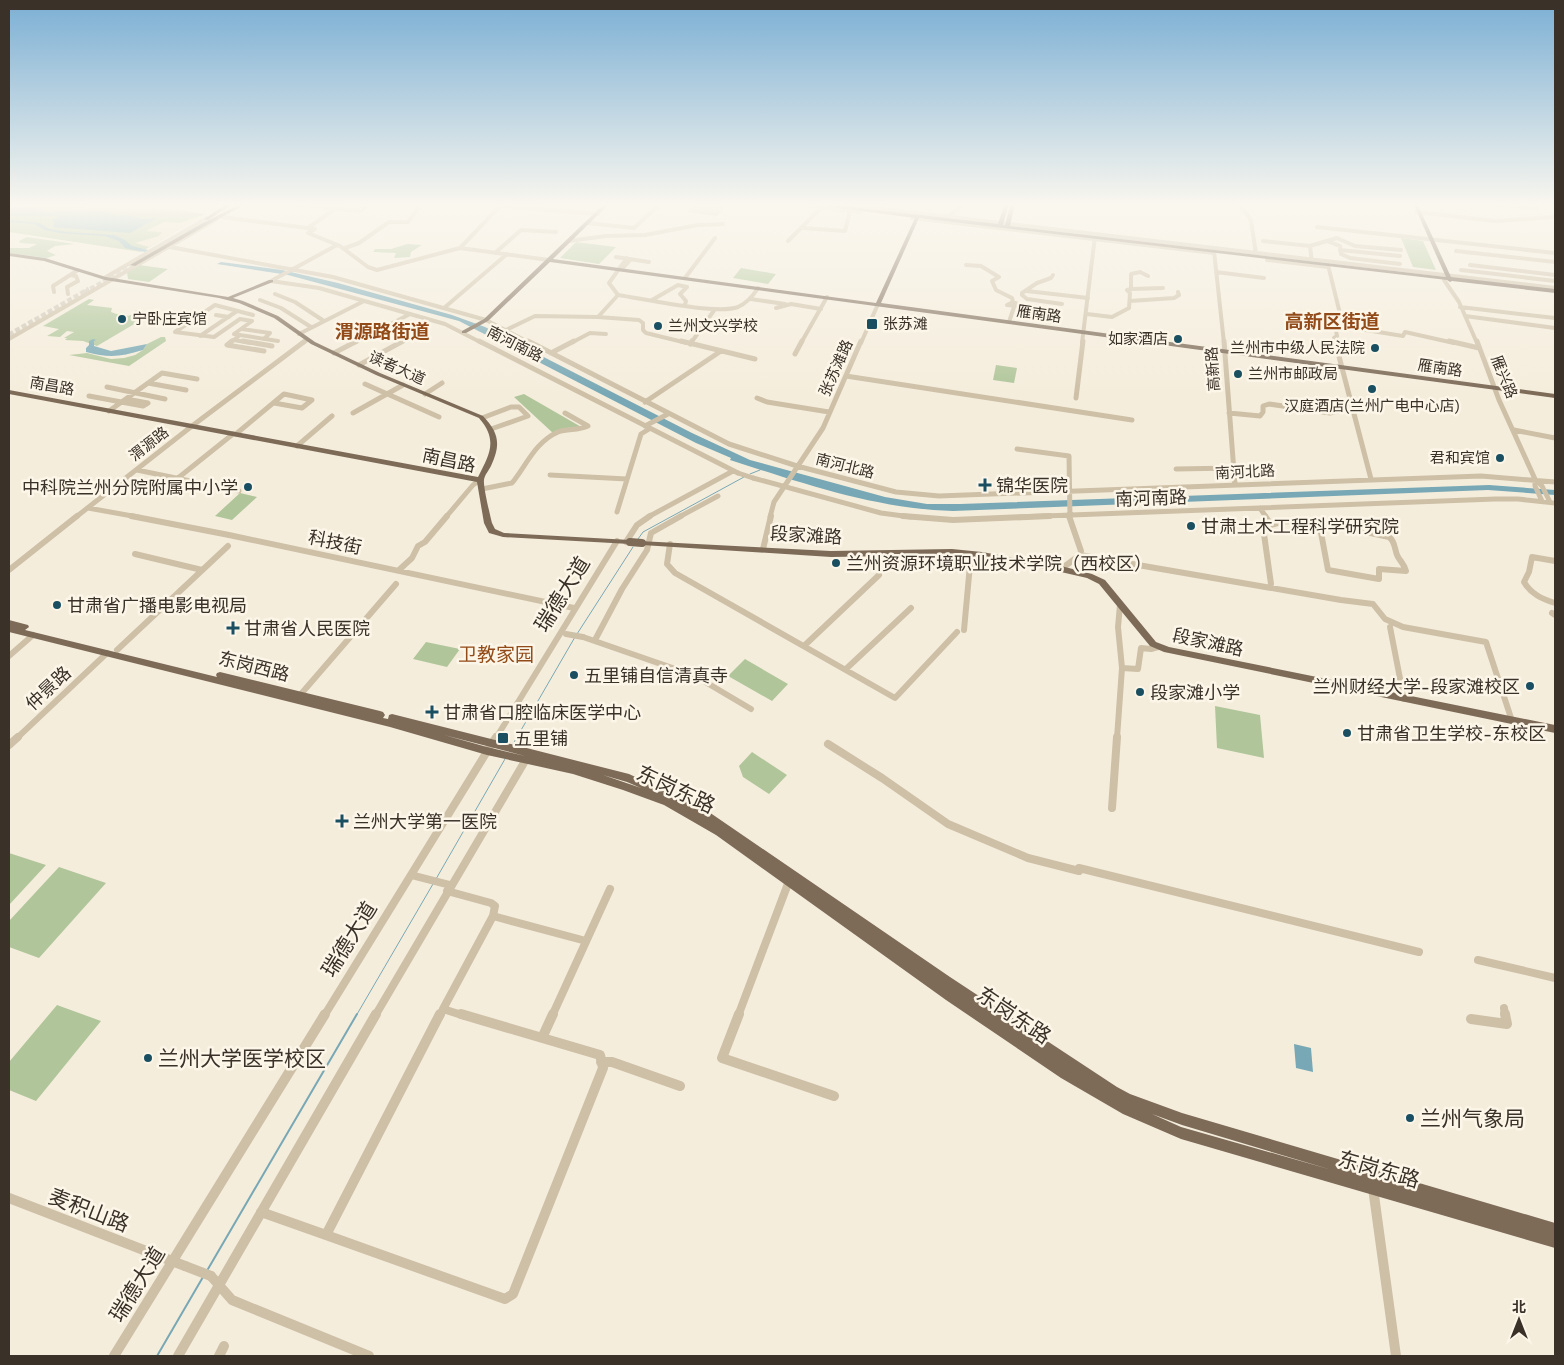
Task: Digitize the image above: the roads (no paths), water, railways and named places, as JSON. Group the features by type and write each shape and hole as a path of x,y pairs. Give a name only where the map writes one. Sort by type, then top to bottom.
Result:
{"main road":[{"name":"读者大道","path":"67,267 105,278 229,298 262,310 276,317 307,340 403,385 470,411 482,418 491,429"},
{"path":"464,332 484,321 542,267"},
{"name":"雁南路","path":"601,267 1555,396"},
{"name":"张苏滩路","path":"878,304 895,267"},
{"path":"1335,267 1446,278"},
{"path":"1357,267 1555,291"},
{"name":"雁兴路","path":"1441,267 1446,278"},
{"path":"229,298 271,281"},
{"name":"南昌路","path":"9,392 480,480 488,523 492,531 503,535 617,542"},
{"path":"480,480 494,452 495,443 491,429"},
{"name":"段家滩路","path":"617,542 831,554 952,552 1061,569 1089,576 1102,582 1153,644 1158,647 1555,729"},
{"name":"东岗西路","path":"9,623 301,694 494,749"},
{"name":"东岗西路","path":"9,629 494,749"},
{"name":"东岗东路","path":"494,749 629,778 703,812 946,981 1127,1099 1182,1119 1555,1230"},
{"name":"东岗东路","path":"523,756 624,786 667,802 720,832 1059,1070 1127,1110 1182,1133 1555,1241"}],"street":[{"path":"9,334 105,278 128,267"},
{"path":"9,339 112,279 130,267"},
{"name":"南河北路","path":"279,267 333,277 484,321 551,353 645,402 665,415 729,444 795,469 896,492 939,496 1068,494 1371,479 1481,476 1535,482 1555,482"},
{"path":"271,281 296,267"},
{"path":"370,267 377,270 389,267"},
{"path":"444,308 492,267"},
{"path":"621,267 609,283 618,295 714,310 737,307 751,299 758,288"},
{"path":"682,286 695,267"},
{"path":"982,267 999,277 992,280 993,286 1012,298 1007,322"},
{"path":"1076,398 1092,267"},
{"path":"1140,267 1140,272"},
{"name":"高新路","path":"1215,267 1225,351 1228,413 1235,485"},
{"path":"1328,267 1343,326"},
{"path":"1484,267 1555,275"},
{"path":"54,292 53,286 78,270"},
{"path":"1461,270 1555,281"},
{"path":"1086,314 1114,316 1122,310 1129,308 1130,293 1127,290 1131,289 1131,274 1140,272 1148,276"},
{"path":"1216,272 1264,278"},
{"path":"1392,274 1531,285 1555,291"},
{"path":"68,294 67,287 78,281 76,276 70,275"},
{"path":"1052,275 1051,278 1037,283 1022,293 1027,299 1062,304"},
{"name":"雁兴路","path":"1446,278 1479,348 1494,388 1514,430 1535,482 1547,500"},
{"path":"1526,278 1531,285"},
{"name":"南河南路","path":"271,281 311,286 446,324 736,472 783,487 882,513 921,519 953,520 1068,513 1495,499 1547,500"},
{"path":"652,300 660,295 671,293 678,285 687,287 680,294 684,297 685,305"},
{"path":"1131,289 1164,288"},
{"path":"1026,291 1088,298"},
{"path":"1130,301 1174,298 1179,295 1178,292"},
{"path":"275,294 295,302 324,321"},
{"path":"598,317 618,295"},
{"path":"795,354 827,298"},
{"path":"751,299 821,308"},
{"path":"260,300 281,308 311,327"},
{"path":"299,334 364,301"},
{"path":"776,308 791,304"},
{"name":"张苏滩路","path":"783,487 819,434 878,304"},
{"path":"240,319 214,337 175,332 215,305 253,315"},
{"path":"1460,306 1555,318"},
{"path":"246,320 262,310"},
{"path":"690,344 714,310"},
{"path":"200,336 237,311"},
{"path":"334,353 410,314"},
{"path":"216,315 252,321 234,334 278,341"},
{"path":"506,330 535,316 639,320 643,323 643,330 646,334 755,359"},
{"path":"1465,316 1555,328"},
{"path":"1371,479 1334,338 1337,336 1335,325 1403,336 1405,332 1479,348"},
{"path":"242,329 270,333 264,339"},
{"path":"359,365 422,332"},
{"path":"551,353 590,333 606,334"},
{"path":"240,335 227,345 264,351"},
{"path":"234,340 272,346"},
{"name":"渭源路","path":"9,570 192,426 307,340"},
{"path":"645,402 721,351"},
{"path":"109,411 162,373 197,380"},
{"path":"846,376 1132,420"},
{"path":"148,383 186,390"},
{"path":"425,394 442,383"},
{"path":"365,384 439,417"},
{"path":"353,413 403,385"},
{"path":"107,388 165,399"},
{"path":"168,486 284,394 312,400 302,408 274,403"},
{"path":"89,396 124,400"},
{"path":"757,398 767,402 830,412"},
{"path":"1228,413 1260,416 1263,412 1263,406 1269,404 1330,413 1338,411 1338,407"},
{"path":"482,418 512,407 519,407 528,416 491,429"},
{"path":"482,489 512,483 523,470 522,467 546,440 560,431 583,429 588,426 565,413"},
{"path":"617,512 641,434 652,422 665,415"},
{"path":"297,446 332,416"},
{"path":"1514,430 1555,438"},
{"path":"1017,449 1069,456 1068,513 1082,550 1080,556 1061,569"},
{"path":"1176,469 1234,468"},
{"path":"136,470 239,491"},
{"path":"628,542 632,531 645,519 736,472"},
{"path":"550,476 627,479"},
{"path":"399,570 412,558 413,552 420,544 425,542 473,485 480,480"},
{"path":"1535,482 1542,486 1547,500"},
{"path":"763,549 770,513 783,487"},
{"path":"595,640 651,533 718,496"},
{"name":"科技街","path":"88,508 399,570 574,608"},
{"path":"1260,508 1270,523"},
{"path":"1270,584 1263,527 1273,522 1319,522 1389,537 1394,541 1398,556 1406,570 1379,569 1379,579 1328,570 1319,522"},
{"name":"瑞德大道","path":"114,1356 411,875 494,749 563,633 574,608 617,542"},
{"path":"670,544 667,564 675,572 750,616 805,645 894,698 961,631 971,554"},
{"path":"117,650 228,546"},
{"path":"135,554 202,570"},
{"path":"1080,556 1341,600 1367,602 1373,604 1385,619 1403,627 1486,642 1512,720"},
{"path":"1555,561 1532,557 1529,572 1524,582 1528,589 1536,595 1555,603"},
{"path":"805,645 878,575"},
{"path":"301,694 396,584"},
{"path":"1112,808 1122,668 1118,626 1120,605"},
{"path":"846,669 911,608"},
{"path":"1390,627 1404,699"},
{"path":"563,633 595,640 684,672 702,680 751,709"},
{"path":"9,656 33,635"},
{"path":"1122,668 1138,669 1140,648 1151,649 1158,647"},
{"name":"仲景路","path":"9,745 107,653"},
{"path":"828,744 882,778 948,824 1028,858 1079,871 1079,868 1120,877 1419,952"},
{"path":"178,1356 523,756"},
{"path":"326,1236 493,916 495,906 491,903 447,886 411,875"},
{"path":"789,881 722,1058 834,1096"},
{"path":"542,1038 610,888"},
{"path":"493,916 586,941"},
{"path":"1478,960 1555,978"},
{"path":"1471,1019 1507,1024 1504,1008"},
{"path":"261,1212 505,1299 513,1294 603,1068 600,1055 443,1009"},
{"path":"601,1062 612,1062 680,1086"},
{"path":"1372,1175 1396,1356"},
{"name":"麦积山路","path":"9,1198 211,1276 219,1287"},
{"path":"219,1287 232,1300 369,1356"}],"water":[{"path":"234,267 257,267 282,270 338,283 452,315 485,327 692,433 750,460 885,497 927,504 960,504 1489,485 1555,490 1555,495 1488,490 953,511 896,505 840,493 730,460 731,458 696,443 459,321 288,275"},
{"path":"96,340 94,341 94,346 111,351 147,344 143,350 108,356 86,352 89,341"},
{"path":"1294,1044 1311,1048 1313,1072 1296,1068"}],"waterway":[{"path":"750,474 760,470"},
{"path":"638,539 643,532 744,477"},
{"path":"577,634 633,547"},
{"path":"513,744 575,637"},
{"path":"436,879 505,759"},
{"path":"356,1016 433,884"},
{"path":"208,1269 357,1014"},
{"path":"157,1356 203,1277"}],"tunnel":[{"path":"84,293 130,267"},
{"path":"9,335 89,289"}],"place":[{"name":"宁卧庄宾馆","path":"122,319"},
{"name":"张苏滩","path":"872,324"},
{"name":"兰州文兴学校","path":"658,326"},
{"name":"如家酒店","path":"1178,339"},
{"name":"兰州市中级人民法院","path":"1375,348"},
{"name":"兰州市邮政局","path":"1238,374"},
{"name":"汉庭酒店(兰州广电中心店)","path":"1372,389"},
{"name":"君和宾馆","path":"1500,458"},
{"name":"锦华医院","path":"985,485"},
{"name":"中科院兰州分院附属中小学","path":"248,487"},
{"name":"甘肃土木工程科学研究院","path":"1191,526"},
{"name":"兰州资源环境职业技术学院（西校区）","path":"836,563"},
{"name":"甘肃省广播电影电视局","path":"57,605"},
{"name":"甘肃省人民医院","path":"233,628"},
{"name":"五里铺自信清真寺","path":"574,675"},
{"name":"兰州财经大学-段家滩校区","path":"1530,686"},
{"name":"段家滩小学","path":"1140,692"},
{"name":"甘肃省口腔临床医学中心","path":"432,712"},
{"name":"甘肃省卫生学校-东校区","path":"1347,733"},
{"name":"五里铺","path":"503,738"},
{"name":"兰州大学第一医院","path":"342,821"},
{"name":"兰州大学医学校区","path":"148,1058"},
{"name":"兰州气象局","path":"1410,1118"}],"district":[{"name":"高新区街道","path":"1332,321"},
{"name":"渭源路街道","path":"382,331"},
{"name":"卫教家园","path":"496,654"}]}
